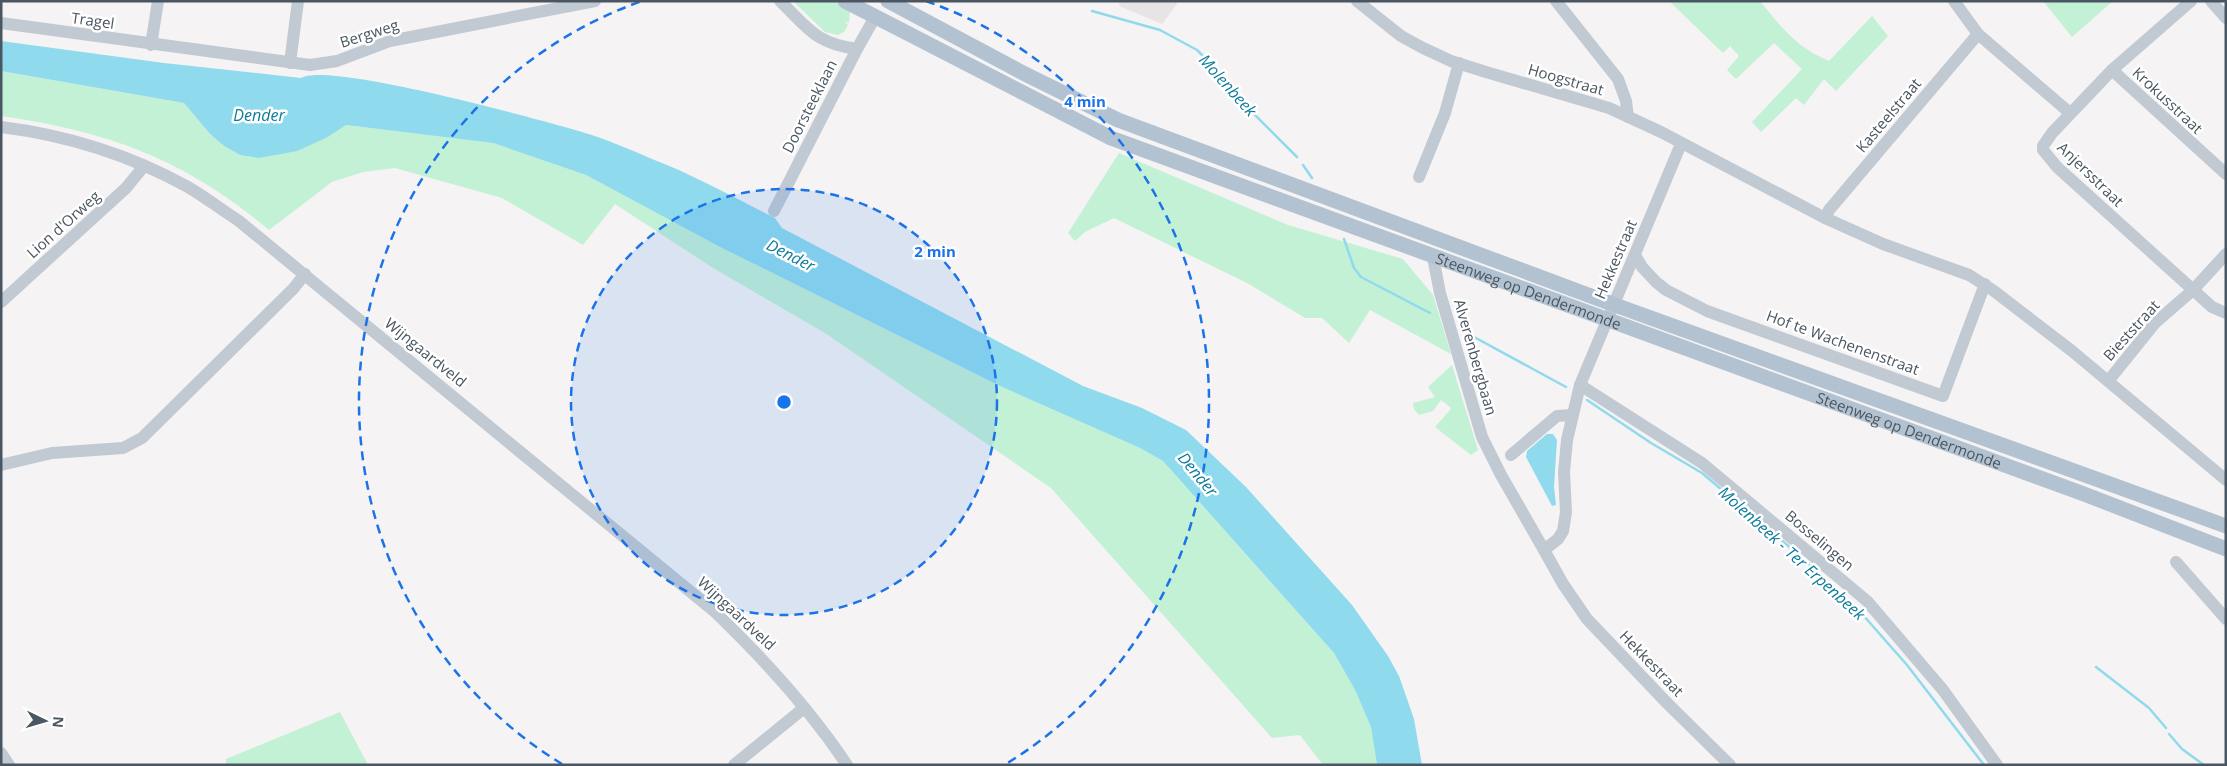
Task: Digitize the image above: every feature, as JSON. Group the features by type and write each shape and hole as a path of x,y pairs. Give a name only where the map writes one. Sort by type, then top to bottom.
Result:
{"main road":[{"name":"Steenweg op Dendermonde","path":"846,1 1111,138 2074,491 2226,549"},
{"path":"875,17 878,8 877,1"},
{"name":"Steenweg op Dendermonde","path":"900,7 1118,120 1615,305 2226,526"},
{"path":"875,17 900,7"}],"street":[{"path":"151,45 158,1"},
{"path":"290,64 298,1"},
{"name":"Bergweg","path":"151,45 310,66 327,64 390,41 594,1"},
{"path":"780,1 820,39 833,45 857,49"},
{"name":"Hoogstraat","path":"1357,1 1401,36 1459,64 1609,108 1661,132 1681,144"},
{"path":"1556,1 1618,79 1626,101 1628,116"},
{"path":"1954,1 1978,34 2070,113"},
{"name":"Anjersstraat","path":"2191,1 2112,70 2070,113 2043,146 2046,156 2193,290"},
{"path":"2211,1 2226,18"},
{"name":"Doorsteeklaan","path":"774,212 875,17"},
{"name":"Tragel","path":"1,23 151,45"},
{"name":"Kasteelstraat","path":"1825,218 1829,210 1978,34"},
{"path":"1419,177 1445,113 1459,64"},
{"name":"Krokusstraat","path":"2112,70 2226,174"},
{"name":"Wijngaardveld","path":"1,127 70,140 98,148 144,166 188,187 239,221 714,611 764,660 804,708 847,765"},
{"path":"1681,144 1825,218 1883,244 1970,275 1985,284 2109,380 2226,480"},
{"name":"Hekkestraat","path":"1544,550 1558,539 1563,531 1565,522 1564,472 1572,415 1580,385 1681,144"},
{"name":"Lion d'Orweg","path":"1,302 126,188 144,166"},
{"path":"2226,254 2193,290 2212,307 2226,312"},
{"name":"Hof te Wachenenstraat","path":"1635,255 1642,267 1666,290 1707,311 1943,396 1985,284"},
{"name":"Alverenbergbaan","path":"1433,257 1440,293 1480,428 1495,464"},
{"path":"1,466 52,453 123,448 142,438 293,289 305,274"},
{"name":"Bieststraat","path":"2109,380 2156,323 2193,290"},
{"name":"Bosselingen","path":"1580,385 1702,463 1867,601 1943,690 1997,765"},
{"path":"1511,455 1557,416 1572,415"},
{"name":"Hekkestraat","path":"1495,464 1562,584 1588,619 1730,765"},
{"path":"2176,562 2226,619"},
{"path":"734,765 804,708"},
{"path":"1,753 9,765"}],"shaded area":[{"path":"1120,1 1179,1 1162,24 1119,6"}],"green space":[{"path":"793,1 837,1 850,8 849,23 845,21 848,25 844,32 838,35 825,32"},
{"path":"1669,1 1760,1 1783,28 1799,43 1829,61 1872,16 1888,36 1836,91 1824,79 1804,105 1796,98 1761,132 1752,122 1802,69 1774,43 1736,79 1727,70 1739,56 1730,46 1723,53"},
{"path":"2043,1 2113,1 2072,37"},
{"path":"1,71 184,103 210,134 224,146 240,155 259,158 313,143 328,137 346,125 493,143 586,175 720,247 1002,387 1140,448 1163,461 1334,653 1355,690 1371,727 1377,765 1323,765 1300,735 1272,738 1051,488 825,333 713,268 615,204 583,245 502,198 395,168 363,172 332,182 269,230 207,185 176,167 144,152 76,130 1,116"},
{"path":"1119,153 1288,225 1403,259 1433,295 1451,354 1370,310 1349,343 1322,318 1305,318 1249,284 1114,218 1085,232 1075,241 1068,233"},
{"path":"1452,365 1478,450 1471,455 1435,427 1451,409 1450,407 1441,400 1433,411 1419,415 1414,409 1413,403 1435,397 1428,387"},
{"path":"340,712 368,765 226,765 226,759"}],"water":[{"name":"Dender","path":"1,41 164,63 301,78 319,75 391,84 482,105 591,135 699,179 775,218 782,228 1083,386 1142,408 1186,430 1246,487 1352,605 1388,656 1399,676 1414,719 1422,765 1377,765 1371,727 1355,690 1334,653 1163,461 1140,448 1002,387 720,247 586,175 493,143 346,125 328,137 297,151 259,158 240,155 224,146 210,134 184,103 1,71"},
{"path":"1547,434 1553,434 1557,440 1554,487 1556,505 1552,506 1526,457 1527,451"}],"waterway":[{"name":"Molenbeek","path":"1092,11 1160,30 1197,50 1233,93 1297,157"},
{"name":"Molenbeek","path":"1303,165 1312,178"},
{"name":"Molenbeek - Ter Erpenbeek","path":"1344,239 1354,268 1361,277 1430,313"},
{"name":"Molenbeek - Ter Erpenbeek","path":"1463,331 1566,387"},
{"name":"Molenbeek - Ter Erpenbeek","path":"1587,400 1651,443 1702,473 1799,555 1863,615 1907,665 1984,765"},
{"path":"2096,667 2149,708 2166,728"},
{"path":"2169,734 2182,749 2204,765"}]}
